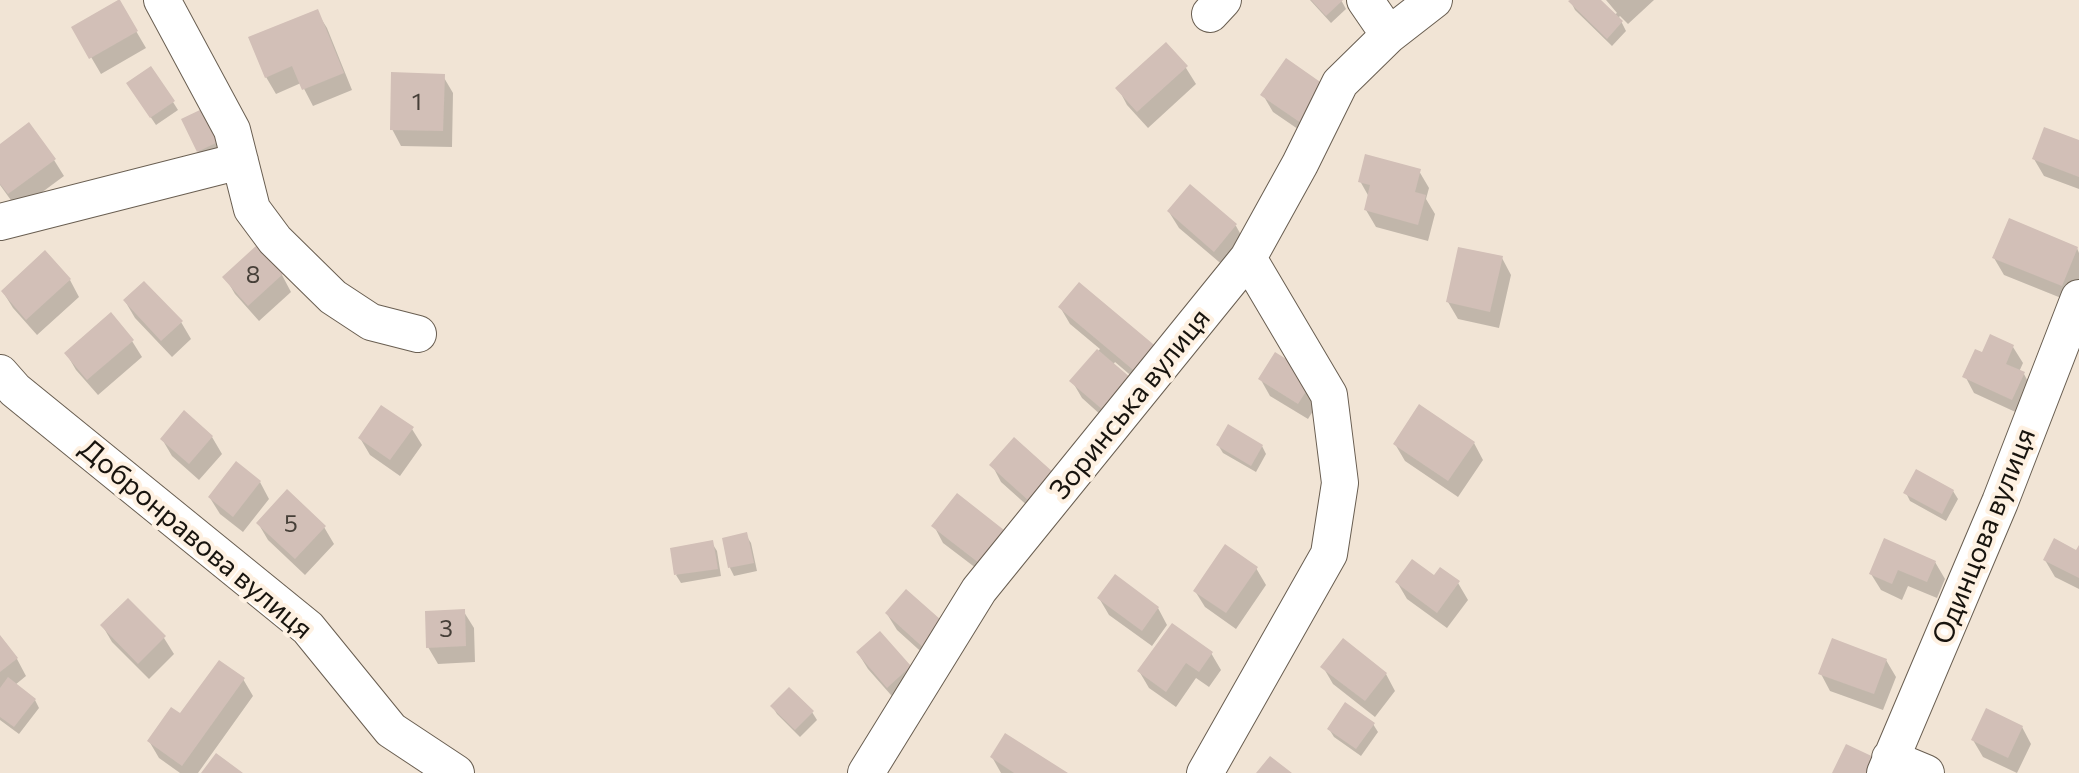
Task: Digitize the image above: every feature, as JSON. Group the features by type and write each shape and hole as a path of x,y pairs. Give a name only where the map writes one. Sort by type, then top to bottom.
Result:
{"street":[{"path":"162,0 232,130 252,209 275,240 333,297 371,322 418,334"},
{"path":"1365,0 1389,35"},
{"name":"Зоринська вулиця","path":"866,773 979,590 1248,258 1340,83 1389,35 1434,0"},
{"path":"0,222 240,161"},
{"path":"1205,773 1329,554 1340,483 1329,395 1248,258"},
{"name":"Одинцова вулиця","path":"1887,766 2000,502 2079,298"},
{"name":"Добронравова вулиця","path":"0,373 15,390 308,628 391,730 456,773"},
{"path":"1887,766 1926,773"}],"building":[{"path":"118,0 138,31 89,59 71,27"},
{"path":"1311,0 1343,0 1326,16"},
{"path":"1570,0 1601,0 1623,21 1607,39"},
{"path":"318,9 344,73 302,90 292,66 265,78 248,37"},
{"path":"1166,42 1188,66 1137,112 1115,88"},
{"path":"1286,58 1326,86 1301,123 1260,95"},
{"path":"151,66 175,101 150,118 126,83"},
{"path":"391,72 445,74 443,131 390,130"},
{"path":"202,109 218,142 197,152 181,119"},
{"path":"29,122 56,159 8,194 0,184 0,144"},
{"path":"2044,127 2079,140 2079,177 2032,159"},
{"path":"1365,154 1421,169 1415,192 1426,195 1418,225 1364,210 1370,185 1358,182"},
{"path":"1190,184 1237,224 1214,252 1167,211"},
{"path":"2009,218 2078,247 2062,286 1992,258"},
{"path":"257,245 283,274 248,306 222,277"},
{"path":"1458,247 1503,256 1490,312 1446,302"},
{"path":"45,250 71,279 26,320 1,291"},
{"path":"144,281 183,321 161,341 123,300"},
{"path":"1079,282 1159,349 1138,374 1058,307"},
{"path":"111,312 134,340 87,380 64,353"},
{"path":"1990,334 2014,345 2006,364 2025,372 2012,400 1962,377 1975,349 1982,352"},
{"path":"1097,349 1131,378 1103,410 1069,381"},
{"path":"1275,352 1315,377 1298,404 1258,379"},
{"path":"1419,404 1475,442 1448,481 1393,444"},
{"path":"381,405 414,427 390,460 358,438"},
{"path":"184,410 213,436 189,464 160,439"},
{"path":"1228,424 1263,445 1251,466 1216,445"},
{"path":"1014,437 1054,473 1029,501 989,465"},
{"path":"236,461 261,481 233,517 208,497"},
{"path":"1916,469 1954,490 1942,514 1903,493"},
{"path":"287,489 326,526 295,559 256,523"},
{"path":"957,493 1004,530 979,563 931,526"},
{"path":"747,532 754,563 728,568 722,538"},
{"path":"1884,538 1936,561 1927,582 1898,570 1892,584 1869,574"},
{"path":"2054,538 2076,550 2079,545 2079,578 2043,560"},
{"path":"713,540 718,569 674,575 670,548"},
{"path":"1225,544 1258,567 1226,613 1193,591"},
{"path":"1412,559 1434,575 1440,567 1460,581 1437,613 1395,582"},
{"path":"1115,574 1159,607 1142,631 1097,598"},
{"path":"906,589 949,627 927,651 885,613"},
{"path":"128,598 166,636 138,664 100,625"},
{"path":"465,609 466,646 426,648 425,611"},
{"path":"1172,623 1213,652 1199,672 1186,663 1166,692 1137,671"},
{"path":"880,631 911,666 887,688 856,652"},
{"path":"0,635 18,658 0,672"},
{"path":"1343,638 1387,673 1365,701 1320,667"},
{"path":"1832,638 1887,659 1874,694 1818,674"},
{"path":"219,660 245,678 182,766 147,741 171,707 180,713"},
{"path":"8,677 36,699 14,727 0,717 0,688"},
{"path":"789,687 814,711 795,730 770,706"},
{"path":"1345,702 1375,723 1356,749 1327,729"},
{"path":"1986,708 2023,726 2008,758 1971,740"},
{"path":"1005,733 1068,773 1014,773 990,757"},
{"path":"1846,744 1880,760 1873,773 1832,773"},
{"path":"216,753 243,773 201,773"},
{"path":"1270,756 1292,773 1256,773"}]}
